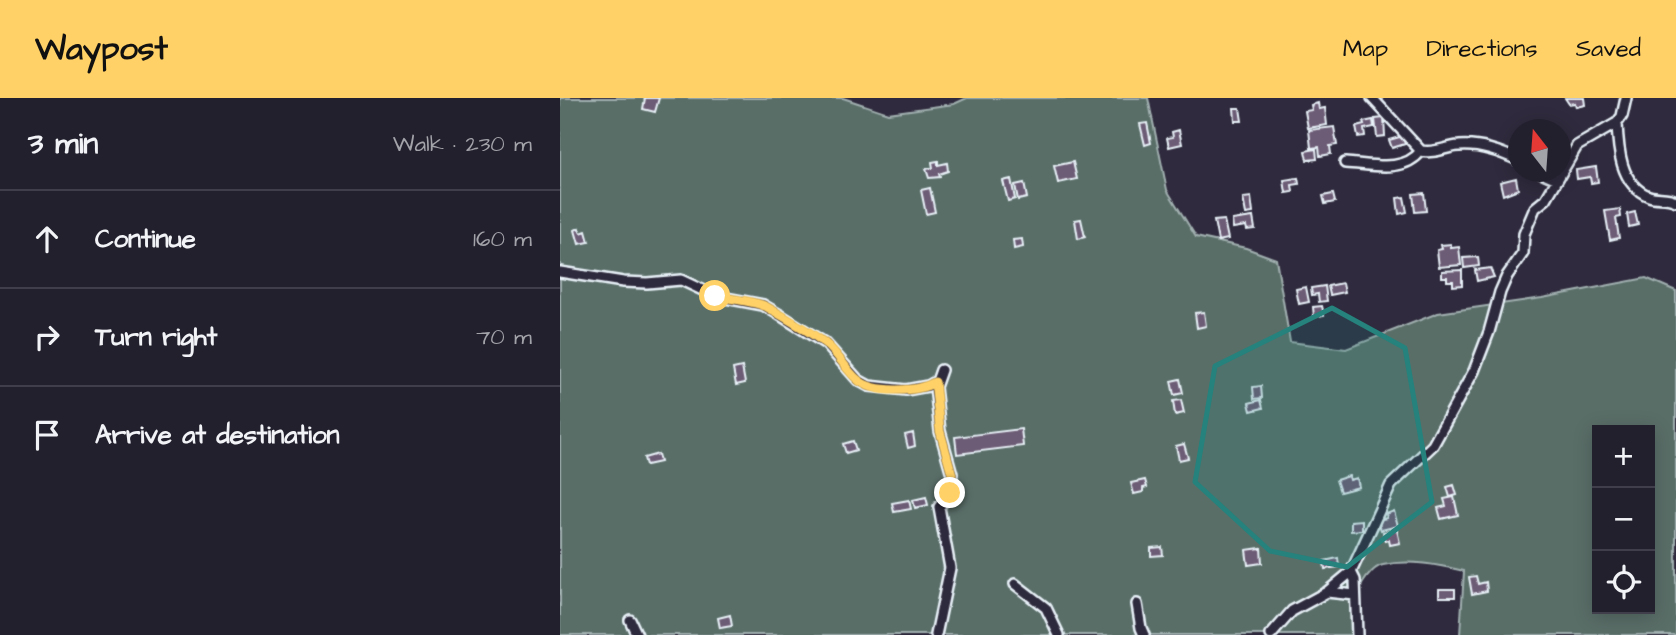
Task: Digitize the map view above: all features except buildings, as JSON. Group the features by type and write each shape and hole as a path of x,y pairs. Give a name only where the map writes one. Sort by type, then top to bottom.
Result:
{"street":[{"path":"1372,98 1421,150 1431,153 1462,145 1488,149 1508,156"},
{"path":"1571,156 1577,146 1617,123 1622,116 1626,98"},
{"path":"1617,123 1618,152 1627,175 1635,186 1649,196 1670,197 1676,201"},
{"path":"1345,163 1387,167 1415,158 1421,150"},
{"path":"1271,635 1292,611 1327,592 1351,572 1391,485 1433,445 1474,372 1500,292 1507,276 1524,253 1524,234 1535,208 1546,199 1555,182"},
{"path":"560,272 623,282 681,280 715,296 763,305 826,344 858,380 869,386 906,390 928,386 940,377 941,370"},
{"path":"935,382 940,431 952,474 950,493 939,507 950,568 936,635"},
{"path":"1351,572 1355,580 1357,635"},
{"path":"1015,584 1046,608 1059,635"},
{"path":"1327,592 1355,595"},
{"path":"1137,604 1144,635"},
{"path":"630,620 637,635"}],"highlighted area":[{"path":"1332,308 1405,348 1432,502 1347,567 1270,551 1195,482 1215,366"}],"green space":[{"path":"560,98 843,98 888,113 954,104 967,98 1148,98 1167,190 1196,237 1246,248 1276,259 1290,342 1346,349 1438,313 1542,298 1646,278 1676,291 1676,635 1460,635 1464,571 1434,565 1393,563 1379,566 1363,583 1357,597 1355,635 560,635"}],"route":[{"path":"715,296 763,305 826,344 858,380 869,386 906,390 935,382 940,431 952,474 950,493"}]}
